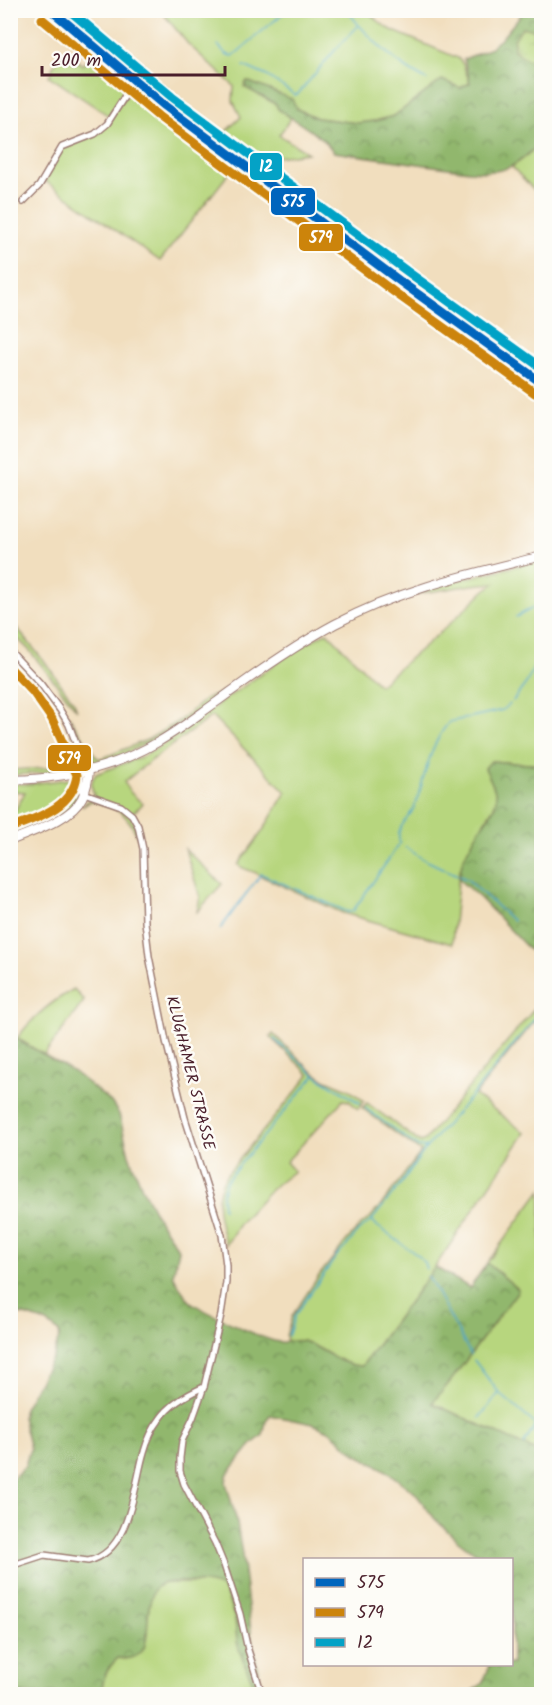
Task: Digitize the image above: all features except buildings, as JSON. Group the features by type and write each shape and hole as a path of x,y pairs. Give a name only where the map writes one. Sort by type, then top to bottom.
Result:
{"main road":[{"path":"10,780 77,773 112,764 159,742 293,648 358,613 426,586 542,556"},
{"path":"10,841 62,818 76,806 87,786 89,770"},
{"path":"77,773 84,794"}],"street":[{"path":"10,15 16,10"},
{"path":"50,10 165,106 401,282 542,383"},
{"path":"23,202 39,186 62,147 95,134 106,124 135,80"},
{"path":"10,651 60,710 89,770"},
{"path":"76,746 77,773"},
{"name":"KLUGHAMER STRASSE","path":"84,794 121,806 132,815 138,826 143,849 149,956 166,1041 184,1118 222,1235 226,1282 221,1315 204,1387 182,1441 181,1478 224,1565 262,1695"},
{"path":"10,1566 44,1555 88,1561 104,1553 117,1538 129,1518 144,1449 160,1419 175,1403 204,1387"}],"green space":[{"path":"161,11 366,11 386,27 458,58 463,64 470,83 460,88 442,80 394,116 358,123 317,118 247,81 244,87 276,104 278,109 291,118 279,135 308,153 244,161 217,140 241,117 233,101 234,86 188,44"},
{"path":"524,11 541,11 541,144 522,160 500,170 469,171 334,152 323,139 278,109 276,104 244,87 247,81 292,99 297,109 317,118 358,123 394,116 442,80 460,88 470,83 464,59 487,50 501,39"},
{"path":"522,27 541,32 541,63 527,59 514,50 514,40"},
{"path":"63,54 74,64 78,61 83,65 93,55 127,82 128,84 109,116 49,76 53,66"},
{"path":"134,84 237,163 160,261 45,181 62,149 99,133"},
{"path":"541,144 541,197 512,167"},
{"path":"541,560 541,765 492,761 497,797 494,807 475,837 459,872 452,944 343,913 238,865 262,832 286,792 212,716 124,782 131,793 143,804 130,815 137,828 138,837 130,822 115,808 91,801 82,807 94,794 92,783 96,774 146,755 172,739 300,647 327,632 379,685 495,583 410,595 454,581"},
{"path":"12,622 47,665 74,702 77,710 30,651 11,632"},
{"path":"226,690 162,735 134,750 96,763 88,763 84,757 77,733 68,715 97,758 103,758 149,739 180,720 207,698"},
{"path":"70,734 74,755 72,768 55,772 11,775 11,770 47,768 63,763 69,753"},
{"path":"491,761 541,765 541,962 480,898 459,880 461,865 467,851 496,802 495,791 485,768"},
{"path":"69,779 77,783 78,793 74,802 66,810 11,837 11,818 25,792 11,791 10,784"},
{"path":"185,849 222,884 197,912 200,897"},
{"path":"74,989 84,1001 44,1055 17,1038 43,1010"},
{"path":"541,1001 541,1013 475,1095 525,1133 435,1267 362,1366 352,1365 306,1343 287,1342 286,1336 292,1316 318,1277 348,1239 382,1204 421,1152 362,1108 367,1103 417,1140 421,1142 425,1140"},
{"path":"273,1034 312,1071 348,1089 364,1101 358,1109 349,1101 343,1100 286,1162 294,1171 271,1189 239,1224 226,1245 219,1218 218,1201 226,1175 309,1074 270,1037"},
{"path":"10,1035 74,1072 111,1102 119,1114 129,1155 143,1190 160,1222 179,1250 173,1275 191,1302 220,1318 273,1341 303,1341 346,1363 362,1366 435,1267 470,1288 487,1263 518,1289 517,1292 432,1403 540,1453 541,1451 541,1694 467,1694 482,1684 488,1666 513,1666 513,1558 489,1558 469,1549 435,1519 415,1493 385,1470 356,1454 329,1431 313,1424 270,1415 263,1435 251,1445 227,1475 226,1483 236,1518 242,1554 260,1694 257,1693 240,1652 231,1605 222,1589 210,1584 181,1582 164,1583 155,1589 149,1606 147,1638 144,1647 139,1654 131,1658 118,1658 114,1662 106,1674 101,1694 11,1694 11,1480 25,1466 30,1449 22,1417 24,1408 54,1355 60,1334 44,1322 11,1312"},
{"path":"541,1190 540,1453 432,1403 518,1289 487,1263"},
{"path":"164,1583 207,1583 224,1589 259,1694 101,1694 104,1678 111,1666 118,1658 126,1659 146,1640 148,1610 155,1589"}],"waterway":[{"path":"194,16 199,10"},
{"path":"218,45 226,54 233,56 287,10"},
{"path":"347,10 358,24"},
{"path":"244,66 267,76 295,95 298,94 359,25 390,56 427,80"},
{"path":"516,617 542,603"},
{"path":"513,701 527,682 539,656 542,656"},
{"path":"220,929 261,874 348,912 353,911 400,843 399,833 415,806 428,762 442,731 449,722 503,710 510,704"},
{"path":"405,847 423,859 468,880 513,921"},
{"path":"365,1108 418,1147 426,1148 542,1010"},
{"path":"274,1039 315,1075 360,1103"},
{"path":"223,1209 222,1195 226,1181 315,1075"},
{"path":"288,1336 295,1315 338,1254 358,1231 372,1220 426,1148"},
{"path":"372,1220 420,1257 426,1269"},
{"path":"428,1276 471,1355"},
{"path":"474,1360 499,1393 479,1418"},
{"path":"499,1393 535,1424 524,1444"}],"transit line":[{"name":"575","path":"51,10 165,106 401,282 542,383"},
{"name":"12","path":"69,10 172,97 542,368"},
{"name":"579","path":"42,19 158,116 394,292 535,393"},
{"name":"579","path":"10,668 33,692 52,719 77,775 74,786 61,804 42,816 10,828"}]}
